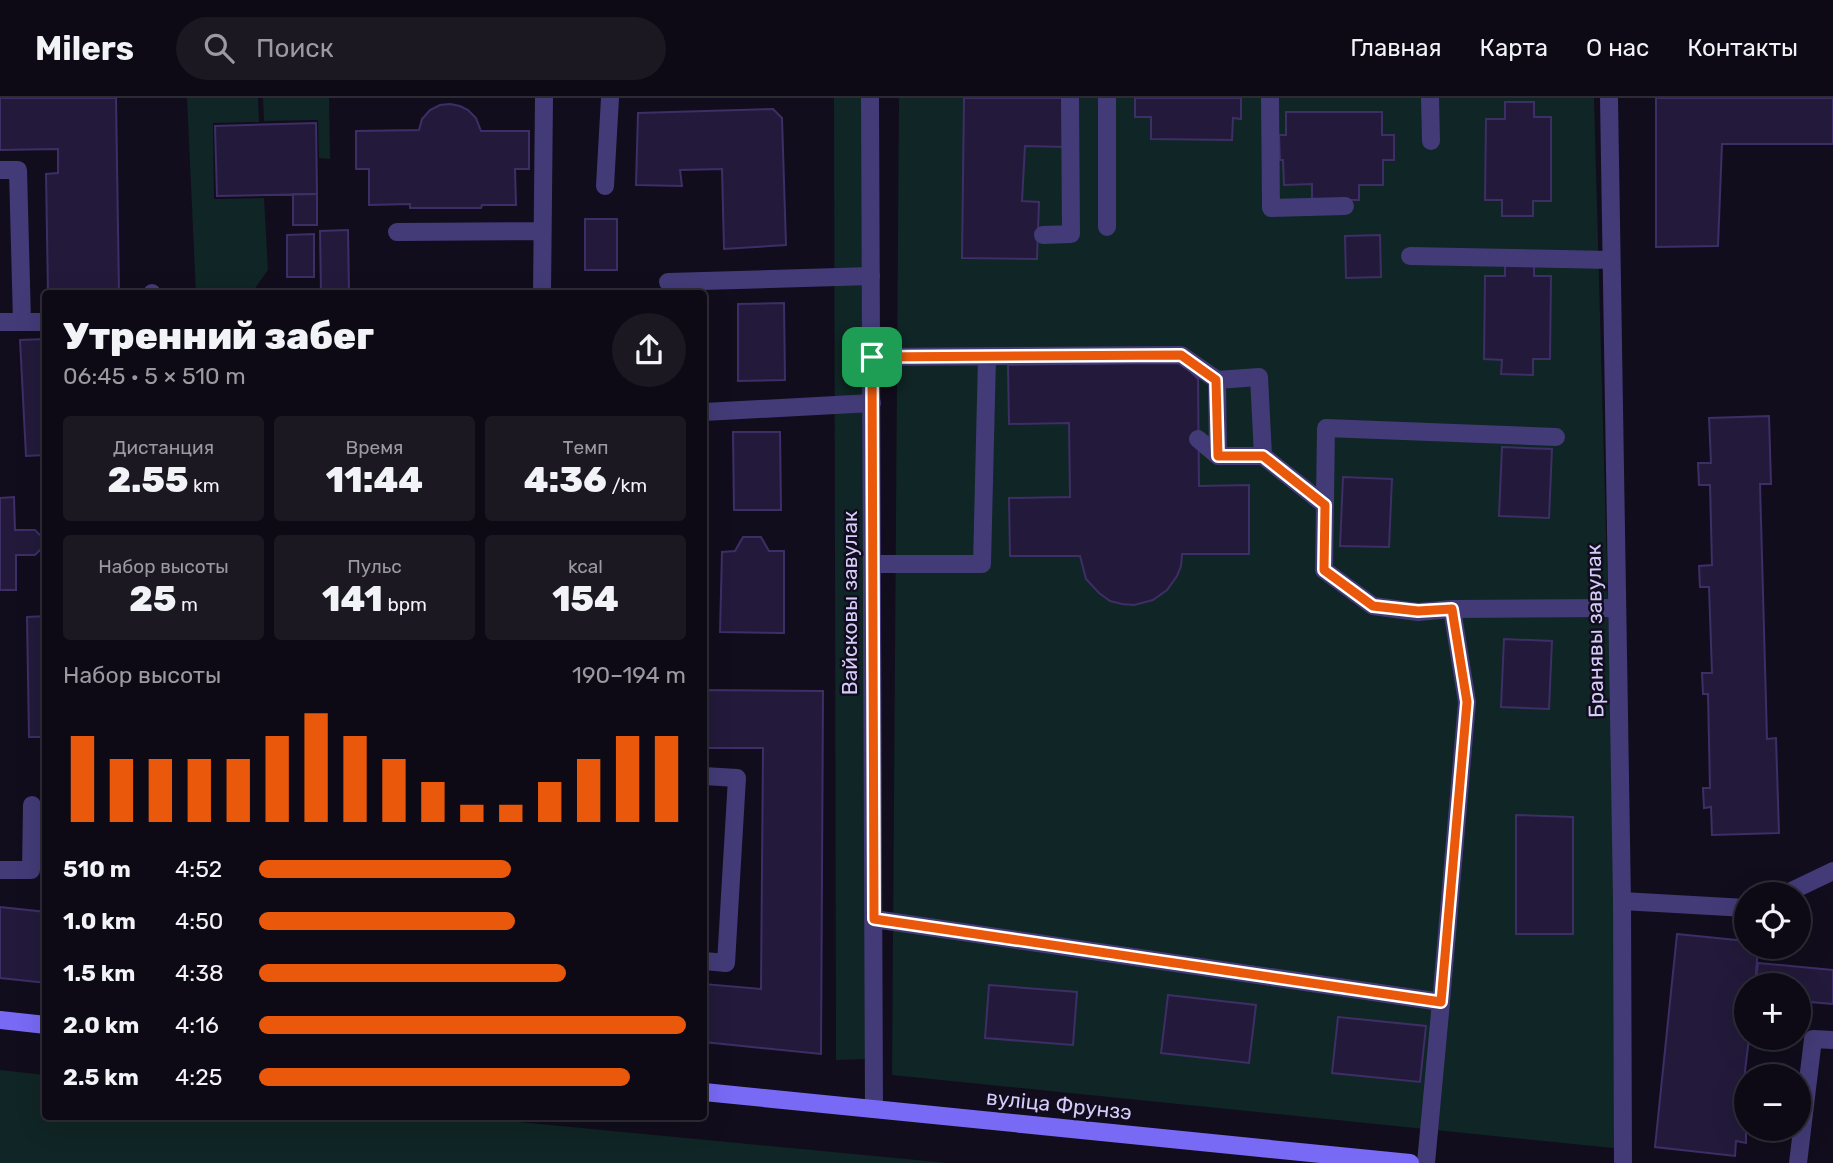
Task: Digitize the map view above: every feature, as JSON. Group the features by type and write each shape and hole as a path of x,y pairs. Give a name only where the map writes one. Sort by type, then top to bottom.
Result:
{"street":[{"path":"542,290 544,98"},
{"path":"605,186 610,98"},
{"name":"Вайсковы завулак","path":"870,98 874,1109"},
{"path":"1043,235 1071,234 1070,98"},
{"path":"1107,98 1107,227"},
{"path":"1270,98 1271,208 1345,206"},
{"path":"1430,98 1431,141"},
{"name":"Бранявы завулак","path":"1609,98 1622,901 1623,1163"},
{"path":"0,170 18,170 22,322"},
{"path":"397,232 542,231"},
{"path":"1409,256 1611,260"},
{"path":"668,282 871,276"},
{"path":"0,321 42,322"},
{"path":"872,357 1181,355 1216,380 1259,377 1263,456"},
{"path":"873,564 982,564 987,357"},
{"path":"1216,380 1218,456"},
{"path":"707,412 872,403"},
{"path":"1556,436 1326,428 1324,570 1373,606 1418,611 1617,608"},
{"path":"1198,439 1218,456 1263,456 1325,505"},
{"path":"1426,1163 1467,702 1452,609"},
{"path":"707,776 737,778 726,963 707,961"},
{"path":"0,870 31,870 32,805"},
{"path":"1810,882 1833,871"},
{"path":"1622,901 1734,907"},
{"path":"874,919 1441,1002"},
{"path":"0,1020 42,1025"},
{"path":"1798,1163 1813,1039 1833,1040"},
{"name":"вуліца Фрунзэ","path":"707,1091 1410,1163"}],"green space":[{"path":"187,98 258,98 259,122 213,123 214,199 264,198 268,270 254,290 196,290"},
{"path":"263,98 329,98 330,159 319,158 318,120 264,121"},
{"path":"834,98 866,98 868,1059 836,1060"},
{"path":"899,98 1594,98 1623,1149 892,1075"},
{"path":"0,1070 42,1075 42,1120 497,1120 948,1163 0,1163"}],"building":[{"path":"0,98 116,98 119,290 48,290 46,174 58,173 58,149 0,150"},
{"path":"964,98 1065,98 1066,147 1025,146 1022,201 1039,202 1037,259 962,258"},
{"path":"1135,98 1241,98 1241,119 1233,118 1232,140 1151,139 1151,117 1135,117"},
{"path":"1656,98 1833,98 1833,144 1722,144 1718,246 1656,247"},
{"path":"1505,102 1534,102 1534,117 1551,117 1551,201 1533,201 1533,216 1502,216 1502,200 1485,200 1486,119 1505,119"},
{"path":"450,104 468,110 476,118 481,131 529,131 529,169 515,169 516,205 410,208 410,204 369,205 369,169 356,169 356,131 419,130 422,119 430,110"},
{"path":"773,109 782,118 786,245 724,249 722,169 680,170 682,186 636,185 638,113"},
{"path":"1286,112 1382,112 1382,135 1394,135 1394,160 1383,160 1383,185 1359,185 1359,200 1312,200 1312,184 1284,185 1279,135 1286,135"},
{"path":"316,123 317,194 217,196 215,126"},
{"path":"293,194 317,194 317,225 293,225"},
{"path":"585,219 617,219 617,270 585,270"},
{"path":"348,230 349,290 321,290 320,231"},
{"path":"314,234 314,277 287,277 287,235"},
{"path":"1380,235 1381,277 1346,278 1345,236"},
{"path":"1505,259 1534,260 1534,276 1551,276 1550,359 1533,359 1533,375 1501,374 1502,360 1484,359 1485,276 1505,276"},
{"path":"784,303 785,380 738,381 738,304"},
{"path":"42,339 42,455 26,456 20,340"},
{"path":"1181,362 1198,379 1199,486 1249,485 1249,554 1182,554 1177,576 1167,590 1153,600 1134,605 1110,601 1099,593 1086,579 1080,556 1010,556 1009,498 1070,497 1069,423 1009,424 1008,365"},
{"path":"1769,416 1771,484 1760,484 1767,739 1776,738 1779,833 1712,835 1711,807 1704,808 1703,788 1710,788 1708,694 1703,694 1702,673 1712,673 1709,587 1700,587 1699,566 1712,565 1710,485 1699,485 1698,463 1711,463 1709,418"},
{"path":"733,432 780,432 781,510 734,510"},
{"path":"1502,447 1552,449 1549,518 1499,516"},
{"path":"1343,477 1392,479 1389,547 1340,546"},
{"path":"14,497 15,530 35,530 42,537 42,548 35,555 16,555 16,590 0,590 0,498"},
{"path":"743,537 761,537 769,551 784,551 784,633 720,632 722,552 735,551"},
{"path":"42,616 42,737 29,737 27,617"},
{"path":"1504,639 1552,641 1549,709 1501,707"},
{"path":"707,690 823,691 821,1054 707,1042 707,984 761,989 763,748 707,748"},
{"path":"1516,815 1573,817 1573,934 1516,934"},
{"path":"0,907 42,912 42,983 0,978"},
{"path":"1677,934 1734,940 1734,959 1757,959 1756,973 1734,973 1734,1050 1748,1050 1746,1064 1734,1064 1735,1156 1655,1147"},
{"path":"1758,963 1833,970 1833,1004 1811,1002 1811,973 1757,973"},
{"path":"989,985 1077,992 1073,1045 985,1038"},
{"path":"1168,995 1256,1005 1249,1063 1161,1053"},
{"path":"1338,1017 1426,1026 1420,1082 1332,1073"}],"route":[{"path":"1181,355 1216,380 1218,456 1263,456 1325,505 1324,570 1373,606 1418,611 1452,609 1467,702 1441,1002 874,919 872,357 1181,355"}]}
